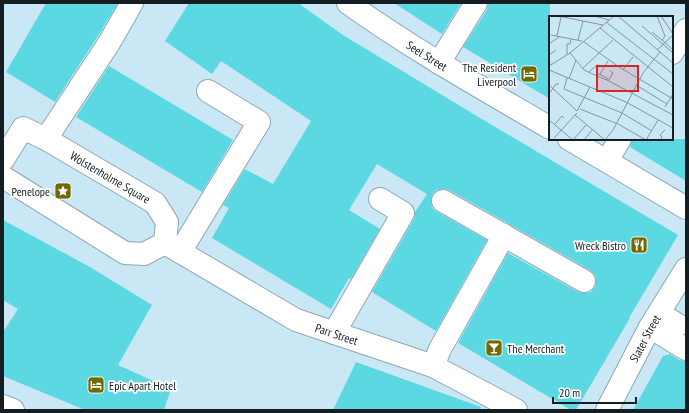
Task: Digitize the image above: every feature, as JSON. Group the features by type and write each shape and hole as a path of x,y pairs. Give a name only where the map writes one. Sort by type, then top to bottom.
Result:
{"street":[{"path":"46,139 109,43 132,3"},
{"name":"Seel Street","path":"348,3 440,63 549,127"},
{"path":"440,63 476,3"},
{"path":"673,52 686,30"},
{"path":"3,177 125,253 144,254 173,247 259,122 208,90"},
{"name":"Wolstenholme Square","path":"3,160 23,128 46,139 155,204 167,222 173,247"},
{"path":"571,140 686,208"},
{"path":"607,161 619,140"},
{"path":"334,333 403,213 380,199"},
{"path":"443,201 584,281"},
{"path":"433,366 440,349 504,235"},
{"name":"Parr Street","path":"173,247 296,320 433,366 516,410"},
{"name":"Slater Street","path":"606,410 654,320 686,269"},
{"path":"654,320 678,325"},
{"path":"654,320 686,349"},
{"path":"3,406 13,410"}],"building":[{"path":"46,3 118,3 55,102 6,72"},
{"path":"189,3 298,3 343,35 678,235 576,410 571,410 458,343 508,253 578,292 591,292 595,287 595,275 590,270 449,190 436,190 432,195 432,208 487,240 436,331 372,292 414,219 415,212 427,194 377,164 349,210 380,229 351,279 349,278 331,309 212,238 229,208 223,205 245,169 273,184 311,121 221,61 212,74 165,41"},
{"path":"394,3 461,3 442,34"},
{"name":"The Resident Liverpool","path":"488,3 550,3 549,98 463,47 487,10"},
{"path":"109,66 233,140 202,192 76,117"},
{"path":"686,139 686,181 630,147 632,140"},
{"path":"3,220 90,267 152,305 118,365 171,389 164,410 85,410 3,376 3,332 18,309 3,300"},
{"path":"670,354 679,360 686,361 686,410 633,410 663,356"},
{"path":"356,362 481,407 480,410 333,410"}],"place":[{"name":"The Resident Liverpool","path":"529,74"},
{"name":"Penelope","path":"63,191"},
{"name":"Wreck Bistro","path":"639,245"},
{"name":"The Merchant","path":"494,348"},
{"name":"Epic Apart Hotel","path":"96,385"}]}
